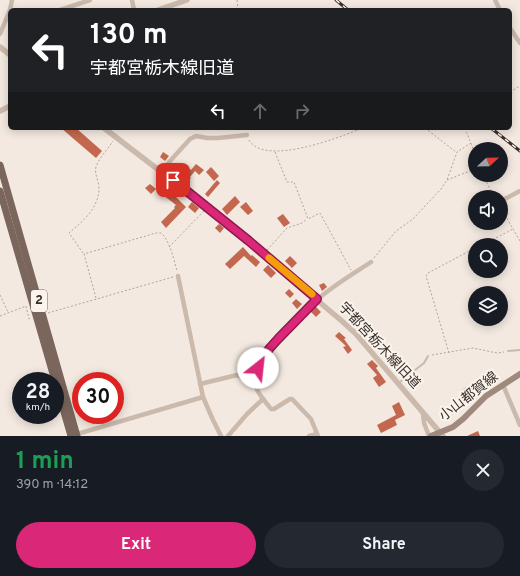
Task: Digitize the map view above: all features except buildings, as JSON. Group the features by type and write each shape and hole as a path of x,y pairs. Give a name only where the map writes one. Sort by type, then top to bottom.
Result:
{"main road":[{"name":"2","path":"0,165 74,436"},
{"name":"2","path":"0,191 40,315"},
{"name":"小山都賀線","path":"430,436 442,434 453,427 486,396 520,374"}],"street":[{"path":"66,8 90,0"},
{"path":"164,8 184,1"},
{"path":"0,34 8,15"},
{"path":"512,31 520,43"},
{"name":"宇都宮栃木線旧道","path":"107,130 208,208 317,299 356,334 442,434"},
{"path":"161,172 190,139 196,136 218,138 247,135"},
{"path":"508,197 520,191"},
{"path":"309,436 317,435 311,419 292,399 274,409 271,408 256,388 254,379 258,368 269,349 317,299 371,262"},
{"path":"178,276 203,397 221,436"},
{"path":"200,384 237,375 250,381 254,379"},
{"path":"503,385 520,423"},
{"path":"74,436 203,397"},
{"path":"228,436 247,414 263,399"},
{"path":"423,413 424,423 430,436"}],"lane":[{"path":"508,351 520,350"},
{"path":"398,384 424,363 428,356"}],"path":[{"path":"247,135 249,141 253,145 275,152 300,149 356,130"},
{"path":"427,130 456,152"},
{"path":"466,130 471,142"},
{"path":"96,298 84,254 69,233 84,221 96,202 99,188 95,172 96,166 116,137"},
{"path":"371,262 396,231 413,219 441,189 447,180 456,152 468,145"},
{"path":"275,152 287,182 294,182 308,218"},
{"path":"447,180 468,172"},
{"path":"169,246 208,208"},
{"path":"264,254 287,228 320,213 354,274"},
{"path":"508,220 520,241"},
{"path":"495,238 513,228"},
{"path":"0,316 26,306 29,319 96,298 178,276 169,246 161,233 156,233 84,254"},
{"path":"449,353 426,276 428,273 468,252"},
{"path":"0,295 8,312"},
{"path":"428,356 473,348 498,352 508,351"}],"railway":[{"path":"336,0 346,8"},
{"path":"494,130 520,151"}],"slow traffic":[{"path":"269,258 312,294"}],"route":[{"path":"173,180 249,241 317,299 269,349 258,368"}]}
